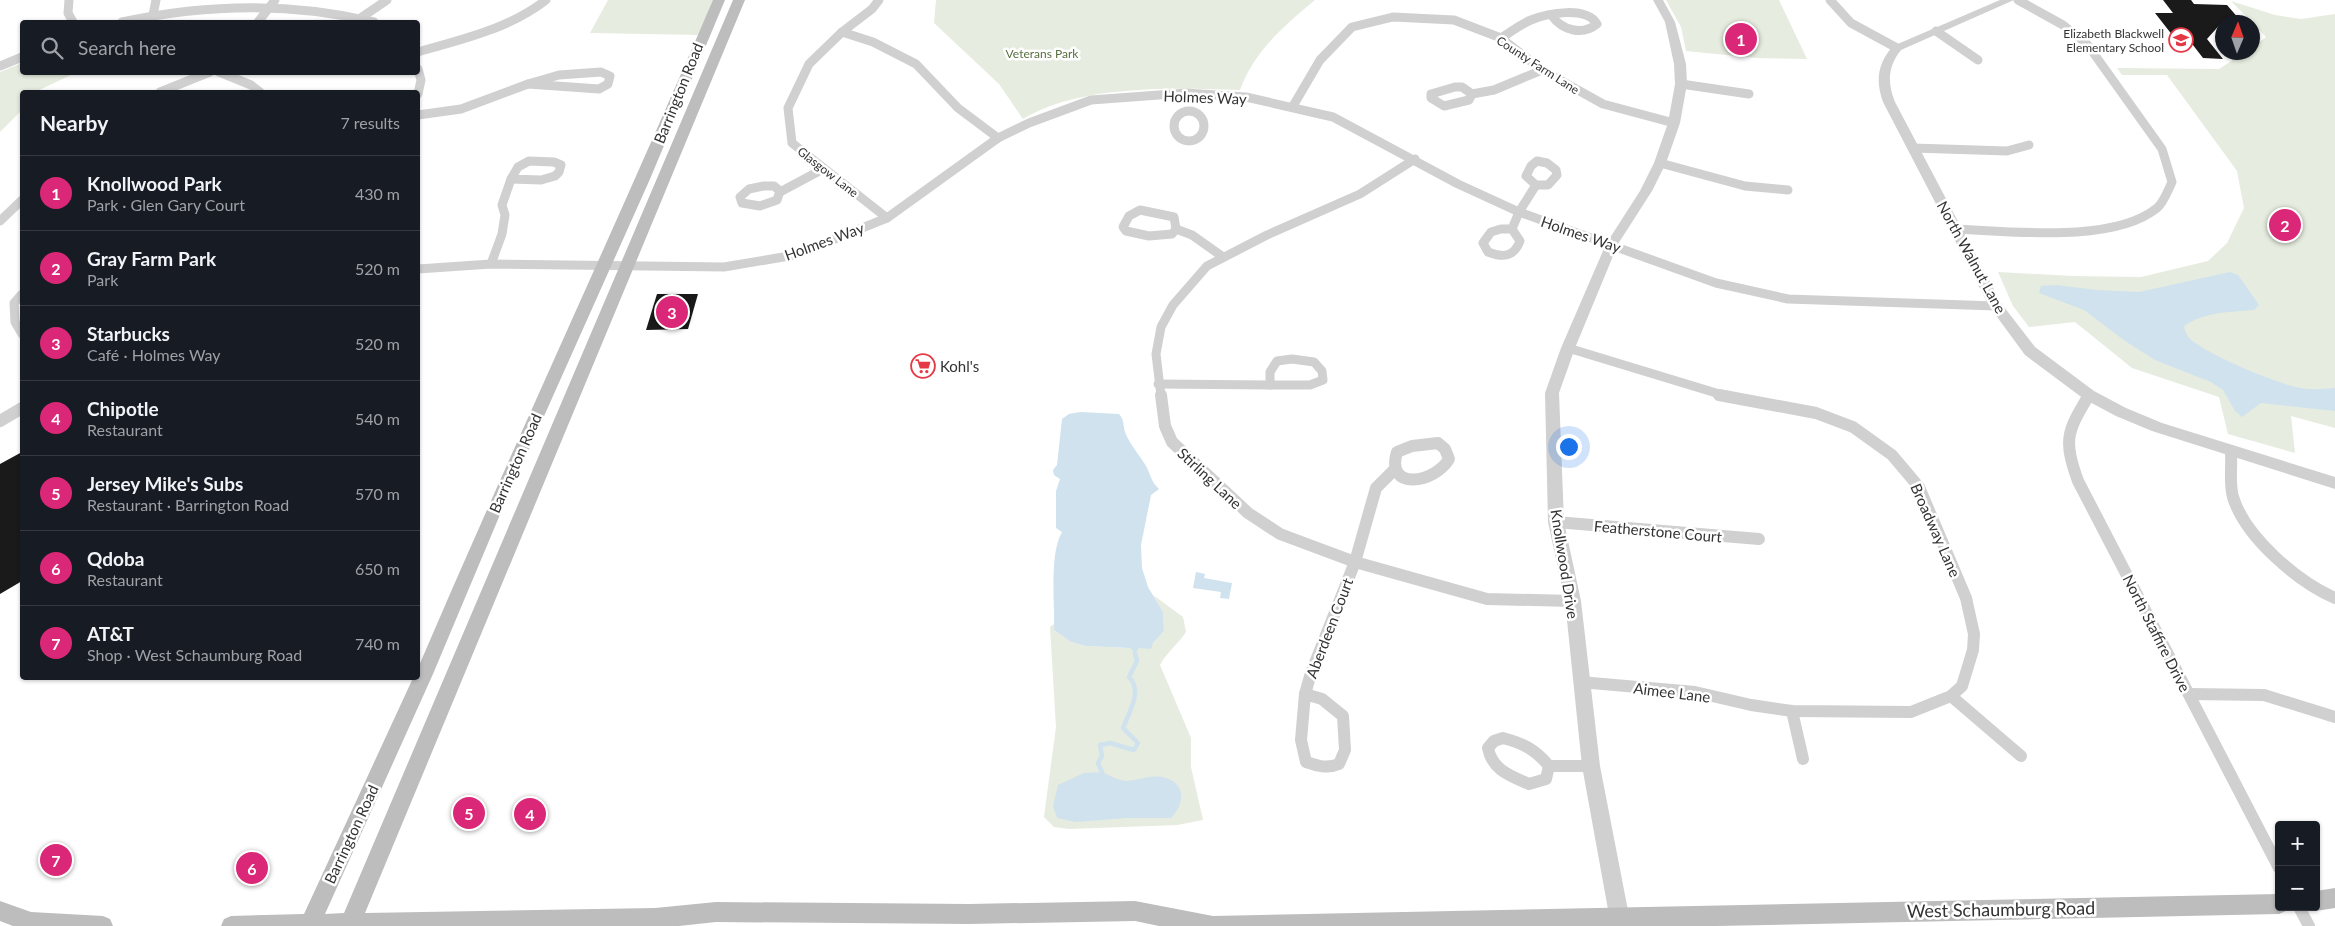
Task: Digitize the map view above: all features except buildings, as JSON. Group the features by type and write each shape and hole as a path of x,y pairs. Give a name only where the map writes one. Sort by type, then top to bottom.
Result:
{"main road":[{"name":"Barrington Road","path":"310,925 424,674 491,517 642,179 719,0"},
{"name":"Barrington Road","path":"350,925 739,0"},
{"path":"2320,900 2335,898"},
{"name":"West Schaumburg Road","path":"231,926 654,918 716,912 760,919 1135,911 1212,926 1620,921 2275,904"},
{"path":"2320,907 2335,909"},
{"path":"0,911 31,922 103,926"}],"street":[{"path":"69,0 68,13 73,20"},
{"path":"153,15 156,0"},
{"path":"362,18 387,0"},
{"path":"420,51 478,34 524,14 546,0"},
{"name":"Glasgow Lane","path":"879,0 872,9 842,32 809,64 788,108 792,143 887,218"},
{"name":"Knollwood Drive","path":"1620,921 1591,766 1580,682 1573,601 1556,522 1552,393 1568,348 1612,244 1646,191 1660,163 1674,123 1681,84 1676,41 1667,15 1658,0"},
{"path":"1830,0 1845,20 1858,29 1897,48 2008,0"},
{"path":"1955,229 2079,232 2128,225 2157,208 2172,182 2162,148 2087,44 2063,25 2018,0"},
{"path":"260,20 274,1"},
{"path":"131,20 217,6 274,1 321,6 368,20"},
{"path":"1501,38 1530,21 1552,16"},
{"name":"County Farm Lane","path":"1293,106 1320,60 1352,27 1393,17 1454,20 1501,38 1542,70 1602,104 1674,123"},
{"path":"1936,31 1978,60"},
{"path":"842,32 873,42 916,64 958,108 998,138"},
{"name":"North Walnut Lane","path":"1897,48 1887,62 1883,82 1889,102 1996,306 2030,352 2089,395 2157,427 2335,483"},
{"path":"0,66 20,58"},
{"path":"1472,94 1494,90 1542,70"},
{"path":"420,115 467,107 527,84 548,77 580,72 602,72 610,76 608,84 599,88 527,84"},
{"path":"165,90 202,75"},
{"path":"226,75 251,85 257,90"},
{"path":"419,90 421,80 420,75"},
{"path":"1681,84 1749,94"},
{"path":"1186,93 1188,110"},
{"name":"Holmes Way","path":"420,269 491,264 724,267 795,255 887,218 998,138 1028,123 1091,100 1186,93 1246,97 1293,106 1333,117 1415,158 1458,184 1519,212 1716,283 1788,300 1996,306"},
{"path":"1913,148 2007,151 2028,145"},
{"name":"Stirling Lane","path":"1415,158 1360,194 1319,210 1208,266 1173,304 1161,328 1156,354 1158,384 1165,426 1172,442 1196,466 1260,522 1280,534 1355,562 1487,599 1573,601"},
{"path":"491,264 502,234 505,216 502,205 504,196 511,179 518,167 525,162 554,162 561,165 558,174 550,179 511,179"},
{"path":"1660,163 1746,186 1788,190"},
{"path":"780,192 823,169"},
{"path":"1512,229 1519,212 1536,185"},
{"path":"0,221 20,202"},
{"path":"1140,210 1174,217 1176,229 1172,234 1146,235 1126,231 1123,227 1129,215 1140,210"},
{"path":"1176,229 1192,235 1224,257"},
{"path":"19,320 14,303 20,296"},
{"name":"Broadway Lane","path":"1568,348 1720,395 1816,413 1835,419 1874,440 1892,455 1919,487 1966,598 1971,615 1974,634 1972,650 1962,686 1951,696"},
{"path":"1158,384 1310,385 1323,380 1324,373 1319,365 1310,359 1277,361 1270,372 1270,384"},
{"name":"North Staffire Drive","path":"2089,395 2068,429 2067,452 2078,481 2278,866"},
{"path":"0,421 20,409"},
{"path":"1438,443 1448,454 1447,466 1431,477 1418,480 1404,479 1394,470 1392,460 1397,452 1412,446 1438,443"},
{"path":"2231,451 2233,496 2240,513 2250,528 2291,572 2335,598"},
{"name":"Aberdeen Court","path":"1305,694 1322,699 1343,716 1344,757 1340,766 1331,769 1306,762 1301,740 1305,694 1355,562 1376,488 1394,470"},
{"name":"Featherstone Court","path":"1556,522 1759,539"},
{"name":"Aimee Lane","path":"1580,682 1694,692 1752,706 1792,711"},
{"path":"2189,694 2264,695 2335,717"},
{"path":"1803,759 1792,711 1910,712 1951,696 2021,756"},
{"path":"1549,766 1591,766"},
{"path":"2301,911 2309,926"}],"green space":[{"path":"608,0 716,0 701,35 590,33"},
{"name":"Veterans Park","path":"936,0 1315,0 1271,40 1253,63 1240,90 1158,89 1100,94 1072,99 1023,119 999,84 934,23"},
{"path":"1666,0 1779,0 1807,59 1757,58 1686,51 1681,27"},
{"path":"2231,1 2275,15 2301,19 2335,14 2335,428 2291,416 2295,453 2228,434 2219,397 2132,368 2075,322 2029,327 2013,306 1998,272 2141,277 2208,261 2227,243 2244,208 2237,171 2167,75 2122,75 2117,68 2219,69 2233,60 2260,60 2260,42 2266,37 2260,31 2260,15 2245,15"},
{"path":"20,64 20,75 71,75 39,90 20,90 20,112 0,132 0,72"},
{"path":"1153,595 1183,617 1186,632 1160,665 1191,738 1191,767 1203,820 1177,825 1069,829 1054,827 1044,817 1056,727 1050,627 1054,624 1054,630 1071,642 1086,646 1139,648 1153,643 1164,631 1163,612"}],"water":[{"path":"2230,272 2238,275 2259,305 2254,310 2209,315 2192,321 2184,326 2188,337 2215,355 2276,381 2304,389 2335,388 2335,411 2261,403 2242,417 2235,411 2223,390 2211,382 2155,360 2125,341 2084,310 2039,293 2041,286 2056,285 2097,290 2139,292"},
{"path":"1080,412 1119,414 1123,420 1127,437 1146,466 1154,484 1159,489 1151,495 1141,545 1142,568 1148,587 1163,612 1164,631 1153,643 1151,649 1139,648 1135,653 1130,648 1086,646 1071,642 1054,630 1055,553 1062,532 1056,528 1056,491 1060,479 1054,475 1053,470 1057,465 1062,419 1069,414"},
{"path":"1196,572 1205,574 1204,578 1232,583 1229,599 1220,598 1221,592 1193,588"},
{"path":"1102,772 1124,781 1153,777 1162,777 1170,780 1176,783 1179,788 1181,800 1179,806 1171,818 1127,818 1076,822 1057,818 1053,806 1058,785 1084,773"}],"waterway":[{"path":"1102,772 1098,763 1102,756 1100,745 1110,743 1134,750 1138,743 1123,728 1134,702 1135,689 1129,677 1137,661 1135,653"}],"place":[{"name":"Knollwood Park","path":"1741,39"},
{"name":"Elizabeth Blackwell Elementary School","path":"2181,40"},
{"name":"Gray Farm Park","path":"2285,225"},
{"name":"Starbucks","path":"672,312"},
{"name":"Kohl's","path":"923,366"},
{"name":"Jersey Mike's Subs","path":"469,813"},
{"name":"Chipotle","path":"530,814"},
{"name":"AT&T","path":"56,860"},
{"name":"Qdoba","path":"252,868"}]}
